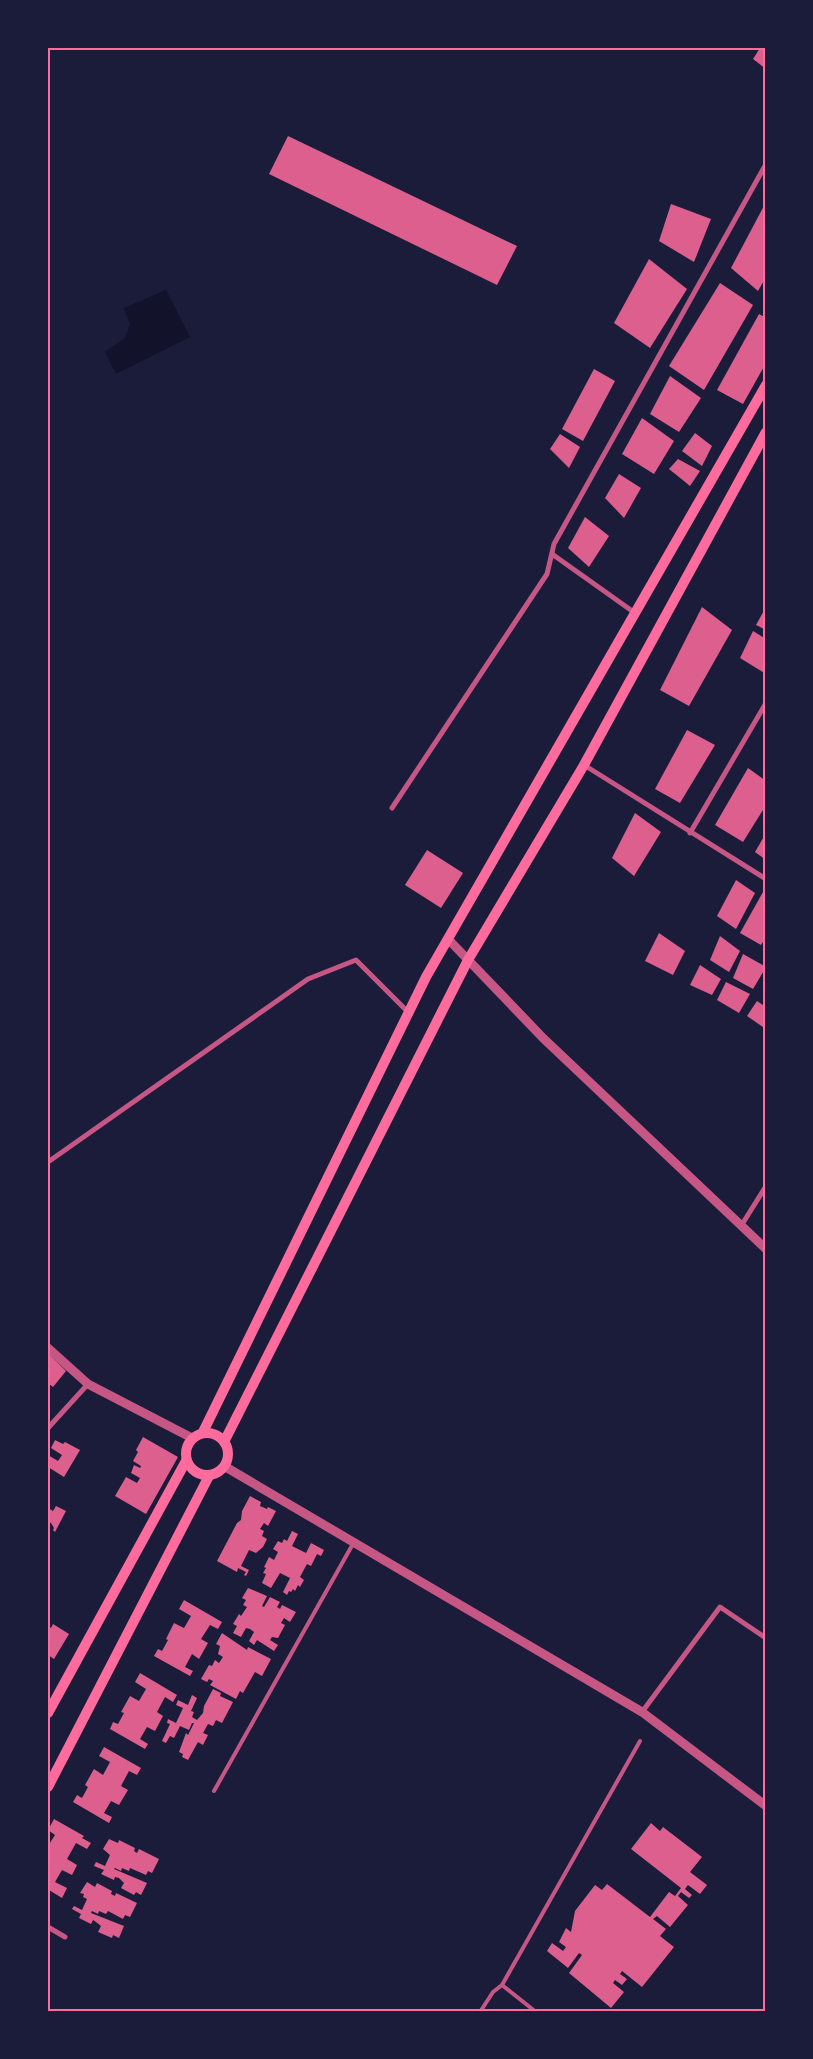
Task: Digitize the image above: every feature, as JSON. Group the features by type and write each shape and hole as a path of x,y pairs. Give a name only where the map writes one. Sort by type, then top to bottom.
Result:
{"main road":[{"path":"48,1713 186,1461 186,1448 192,1438 203,1432 426,977 766,385"},
{"path":"224,1442 468,960 584,765 766,432"},
{"path":"48,1787 210,1476 224,1466 228,1454 224,1442 215,1434 203,1432"},
{"path":"186,1461 195,1472 210,1476"}],"street":[{"path":"392,808 547,574 554,544 764,174 766,164"},
{"path":"552,554 636,614"},
{"path":"690,833 766,703"},
{"path":"584,765 690,833 766,878"},
{"path":"448,939 543,1038 740,1227 766,1249"},
{"path":"48,1162 308,979 356,960 408,1013"},
{"path":"740,1227 766,1186"},
{"path":"48,1348 88,1384 192,1438"},
{"path":"48,1428 88,1384"},
{"path":"224,1466 642,1712 766,1806"},
{"path":"642,1712 720,1607 766,1638"},
{"path":"48,1927 65,1937"}],"lane":[{"path":"214,1791 354,1542"},
{"path":"480,2012 493,1992 502,1985 640,1741"},
{"path":"502,1985 536,2012"}],"shaded area":[{"path":"166,290 190,337 116,374 105,352 125,338 130,324 124,308"}],"building":[{"path":"760,48 766,48 766,69 753,59"},
{"path":"288,136 517,246 497,285 269,174"},
{"path":"766,202 766,277 758,291 731,268"},
{"path":"671,204 711,219 694,262 659,241"},
{"path":"649,259 687,289 650,348 614,323"},
{"path":"720,283 753,305 704,390 669,366"},
{"path":"759,314 766,318 766,363 743,404 717,390"},
{"path":"594,369 615,381 583,441 562,429"},
{"path":"670,376 701,398 679,432 650,414"},
{"path":"642,418 674,441 654,474 622,454"},
{"path":"695,433 712,446 702,466 682,451"},
{"path":"560,434 580,447 569,468 550,449"},
{"path":"678,459 700,471 690,486 669,469"},
{"path":"619,474 641,488 624,518 605,498"},
{"path":"585,517 609,536 589,567 568,548"},
{"path":"702,607 732,630 689,706 660,690"},
{"path":"766,607 766,630 756,625"},
{"path":"753,631 766,639 766,674 740,658"},
{"path":"687,730 715,745 680,803 655,789"},
{"path":"748,768 766,781 766,805 743,842 715,825"},
{"path":"635,813 661,832 634,876 612,858"},
{"path":"766,833 766,860 755,852"},
{"path":"427,850 463,873 441,908 405,885"},
{"path":"736,880 755,893 736,929 717,916"},
{"path":"763,892 766,893 766,937 761,945 740,933"},
{"path":"659,933 685,951 673,975 645,961"},
{"path":"720,936 740,951 729,972 710,960"},
{"path":"743,954 766,967 753,989 733,978"},
{"path":"700,965 721,979 712,995 690,985"},
{"path":"726,982 750,994 739,1013 717,1000"},
{"path":"757,1001 766,1007 766,1029 747,1016"},
{"path":"48,1353 66,1371 53,1387 48,1383"},
{"path":"143,1437 178,1457 146,1514 115,1496 126,1477 137,1483 140,1478 131,1473 134,1465 140,1468 141,1466 133,1461"},
{"path":"55,1440 63,1444 65,1442 80,1450 64,1477 48,1467 48,1455 58,1461 62,1455 51,1448"},
{"path":"250,1496 261,1502 260,1506 276,1511 268,1526 264,1523 260,1529 264,1531 262,1536 267,1539 263,1547 256,1553 249,1550 241,1566 249,1570 246,1576 244,1575 246,1572 238,1568 237,1572 217,1561 237,1523 241,1520 242,1511"},
{"path":"56,1506 66,1511 55,1532 51,1523 49,1522 48,1525 48,1508 53,1511"},
{"path":"292,1531 298,1534 292,1546 306,1553 311,1543 324,1550 321,1556 317,1554 311,1566 307,1564 300,1577 304,1580 300,1587 298,1585 295,1591 293,1589 291,1592 289,1591 287,1595 283,1592 290,1578 280,1573 271,1588 262,1583 266,1574 263,1573 266,1568 264,1567 269,1557 274,1560 278,1552 273,1549 278,1541 282,1543 284,1539 287,1541"},
{"path":"248,1588 267,1596 262,1606 264,1607 270,1597 280,1602 277,1607 280,1609 282,1605 296,1612 290,1622 284,1618 281,1623 285,1625 278,1638 272,1637 270,1640 278,1645 274,1651 257,1640 254,1645 249,1641 254,1632 250,1629 246,1628 241,1637 233,1633 237,1626 233,1624 239,1614 241,1616 247,1607 243,1605 246,1600 242,1598"},
{"path":"184,1600 222,1622 218,1629 210,1625 201,1639 208,1643 199,1659 192,1654 185,1667 193,1671 190,1676 154,1656 158,1649 162,1651 174,1623 184,1628 191,1616 179,1609"},
{"path":"53,1624 69,1634 54,1659 48,1655 48,1626 51,1628"},
{"path":"222,1633 247,1650 248,1647 271,1659 262,1676 255,1672 243,1693 240,1691 236,1699 210,1685 213,1681 209,1679 207,1682 201,1679 209,1665 212,1666 215,1660 219,1663 223,1657 218,1654 220,1646 216,1644"},
{"path":"140,1673 177,1695 173,1702 165,1697 157,1712 163,1716 155,1731 147,1727 140,1739 148,1744 145,1749 110,1729 113,1722 118,1724 124,1713 121,1712 130,1696 139,1701 146,1689 135,1682"},
{"path":"213,1689 221,1693 220,1696 233,1702 222,1723 216,1720 213,1726 208,1724 203,1733 208,1735 203,1745 198,1742 188,1760 182,1757 183,1754 179,1752 186,1733 188,1735 194,1723 192,1723 189,1730 180,1726 174,1738 170,1736 166,1743 162,1741 170,1724 167,1723 168,1719 176,1723 183,1708 176,1705 178,1700 188,1705 192,1695 197,1698 191,1711 194,1712 192,1717 197,1720 203,1713 204,1706"},
{"path":"104,1747 141,1768 137,1775 129,1771 121,1786 128,1790 119,1805 111,1801 104,1813 112,1817 109,1823 73,1802 77,1795 82,1798 88,1787 85,1785 94,1769 103,1775 110,1762 99,1756"},
{"path":"54,1819 84,1836 82,1838 91,1843 87,1849 76,1843 67,1859 77,1865 72,1875 62,1870 55,1882 67,1888 62,1898 49,1890 48,1893 48,1846 55,1835 48,1830"},
{"path":"651,1823 660,1831 663,1827 702,1857 690,1872 707,1885 700,1894 688,1885 685,1889 692,1895 689,1898 681,1892 678,1896 688,1905 670,1927 657,1916 653,1919 666,1929 660,1936 674,1947 642,1987 622,1971 620,1974 627,1979 622,1985 615,1980 613,1983 624,1992 611,2008 569,1973 582,1955 579,1953 568,1968 547,1951 552,1943 563,1951 566,1947 559,1942 566,1928 571,1932 575,1911 595,1885 602,1890 607,1884 650,1917 669,1892 675,1896 681,1888 631,1849"},
{"path":"109,1839 118,1843 119,1840 135,1848 134,1851 137,1853 139,1849 159,1859 152,1873 148,1871 146,1875 130,1868 129,1871 122,1868 121,1871 114,1869 147,1883 141,1895 136,1892 134,1895 121,1888 124,1883 119,1878 115,1877 114,1880 101,1874 104,1870 94,1866 96,1862 105,1866 110,1855 103,1849"},
{"path":"87,1882 95,1887 97,1883 112,1891 111,1894 115,1896 116,1893 137,1903 130,1917 125,1915 123,1919 108,1911 106,1914 99,1911 98,1914 92,1911 91,1913 124,1926 119,1938 113,1935 112,1938 98,1932 101,1926 93,1920 91,1924 79,1918 81,1914 72,1909 74,1906 82,1910 87,1899 83,1897 84,1894 80,1893"}]}
